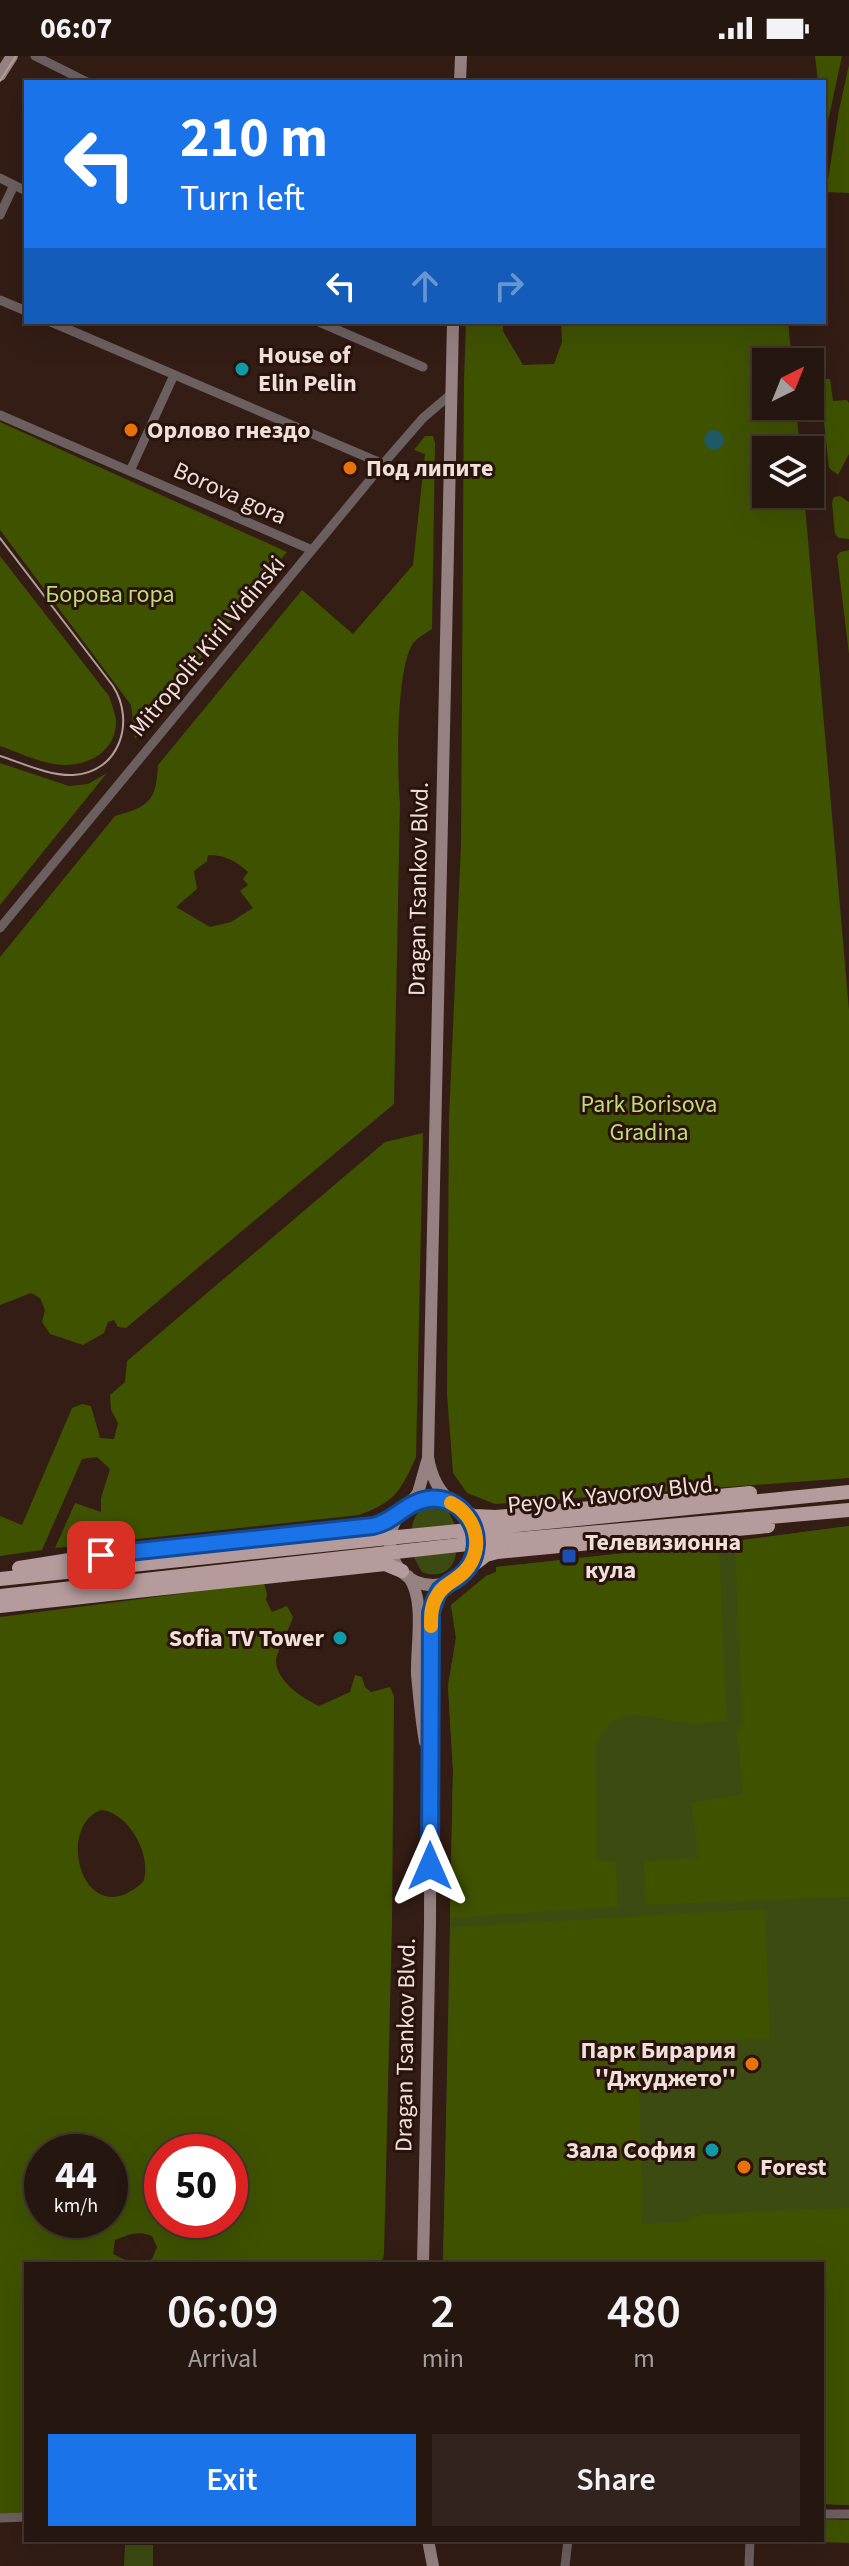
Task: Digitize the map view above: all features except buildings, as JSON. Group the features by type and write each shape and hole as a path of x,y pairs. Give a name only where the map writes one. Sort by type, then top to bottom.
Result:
{"main road":[{"path":"463,1513 496,1517 683,1498 809,1490 845,1493"},
{"name":"Peyo K. Yavorov Blvd.","path":"0,1579 845,1493"},
{"path":"0,1571 101,1555 359,1528 381,1524 404,1510"},
{"path":"458,1576 481,1557 497,1552 726,1532 814,1520 846,1510"},
{"name":"Peyo K. Yavorov Blvd.","path":"0,1596 486,1542 846,1510"},
{"path":"0,1606 385,1564 401,1568"}],"street":[{"path":"0,75 12,56"},
{"path":"35,56 83,80"},
{"path":"460,80 461,56"},
{"path":"0,178 24,190"},
{"path":"0,215 14,185"},
{"path":"0,300 24,310"},
{"path":"56,324 383,464"},
{"path":"324,324 423,367"},
{"name":"Dragan Tsankov Blvd.","path":"404,1510 418,1493 428,1457 453,324"},
{"path":"130,471 174,375"},
{"name":"Mitropolit Kiril Vidinski","path":"0,928 383,464 423,418 450,395"},
{"name":"Borova gora","path":"0,415 312,550"},
{"name":"Dragan Tsankov Blvd.","path":"428,1457 437,1485 463,1513"},
{"path":"442,1499 463,1513 476,1537 475,1550 458,1576 431,1585 401,1568 390,1545 391,1531 404,1510 418,1501 442,1499"},
{"name":"Dragan Tsankov Blvd.","path":"401,1568 412,1582 418,1601 420,1707 430,1779"},
{"name":"Dragan Tsankov Blvd.","path":"423,2262 431,1613 437,1596 458,1576"},
{"path":"824,2514 849,2514"},
{"path":"0,2518 24,2517"},
{"path":"428,2542 433,2566"},
{"path":"565,2566 568,2542"},
{"path":"749,2566 750,2542"}],"green space":[{"path":"815,56 842,56 826,131 826,80 818,80"},
{"path":"849,65 849,193 826,192 839,110"},
{"name":"Park Borisova Gradina","path":"466,324 503,324 503,331 523,365 554,364 562,342 561,324 788,324 791,348 752,348 752,420 797,420 799,436 752,436 752,508 805,508 849,1010 849,1478 495,1504 467,1493 453,1473 447,1394 449,1119 461,844"},
{"path":"830,379 833,401 847,400 849,403 849,454 838,475 829,468 824,420 824,380"},
{"name":"Борова гора","path":"0,422 287,552 135,739 131,705 0,530"},
{"path":"425,436 433,436 432,629 418,638 407,658 400,698 394,1104 126,1328 118,1327 114,1320 108,1322 104,1333 83,1345 50,1334 42,1322 45,1310 40,1298 31,1293 0,1305 0,957 115,816 136,809 149,800 155,787 158,765 302,590 353,634 413,565 425,454 414,450","holes":["208,855 230,859 248,872 243,879 248,885 240,891 253,908 231,922 210,927 176,907 197,889 194,871 207,861"]},
{"path":"840,496 849,502 849,539 839,538 835,534 832,502 834,497"},
{"path":"849,550 849,654 837,556"},
{"path":"0,556 109,696 116,720 115,732 111,742 96,757 76,764 54,764 0,746"},
{"path":"0,763 69,786 88,784 107,773 0,905"},
{"path":"423,1133 416,1457 406,1479 389,1500 359,1515 55,1548 75,1503 101,1512 101,1498 110,1469 97,1457 82,1459 42,1550 0,1556 0,1516 22,1525 72,1408 82,1404 91,1406 100,1438 114,1439 118,1423 111,1410 110,1395 125,1382 127,1361 385,1142"},
{"path":"430,1505 447,1508 455,1525 412,1529 417,1514"},
{"path":"849,1526 849,2505 824,2504 824,2262 443,2262 453,1770 448,1686 456,1638 451,1605 486,1576 496,1572 496,1567"},
{"path":"849,1526 849,1897 645,1905 644,1861 699,1858 691,1803 743,1794 737,1733 742,1722 735,1541"},
{"path":"719,1543 727,1721 695,1724 626,1716 605,1731 596,1747 597,1860 616,1861 618,1907 450,1918 453,1770 448,1686 456,1638 451,1605 486,1576 496,1572 496,1567"},
{"path":"456,1552 453,1564 440,1574 422,1572 413,1556"},
{"path":"264,1583 266,1600 272,1612 287,1606 293,1617 276,1660 280,1675 291,1688 319,1706 350,1692 355,1675 362,1677 365,1687 371,1692 390,1687 394,1696 384,2254 382,2262 146,2262 152,2259 157,2247 153,2238 248,2238 248,2134 144,2134 144,2234 128,2235 128,2134 24,2134 24,2238 121,2238 115,2240 113,2254 130,2262 24,2262 24,2513 0,2515 0,1617","holes":["101,1810 121,1819 136,1837 145,1860 143,1882 122,1895 105,1896 91,1887 82,1873 78,1854 79,1836 87,1820"]},
{"path":"765,1909 770,2039 637,2042 642,2224 683,2222 701,2214 849,2208 849,2505 824,2504 824,2262 443,2262 451,1927"},
{"path":"824,2519 849,2520 849,2543 818,2542 824,2542"},
{"path":"125,2545 153,2545 153,2566 124,2566"}],"water":[{"path":"714,430 721,433 724,440 721,447 714,450 707,447 704,440 707,433"}],"tram line":[{"path":"0,81 16,56"},
{"path":"0,538 113,686 123,715 123,729 112,755 89,772 73,775 55,773 0,756"}],"slow traffic":[{"path":"431,1626 434,1601 441,1589 468,1568 475,1550 476,1537 470,1519 451,1503"}],"place":[{"name":"House of Elin Pelin","path":"242,369"},
{"name":"Орлово гнездо","path":"131,430"},
{"name":"Под липите","path":"350,468"},
{"name":"Телевизионна кула","path":"569,1556"},
{"name":"Sofia TV Tower","path":"340,1638"},
{"name":"Парк Бирария ''Джуджето''","path":"752,2064"},
{"name":"Зала София","path":"712,2150"},
{"name":"Forest","path":"744,2167"}],"route":[{"path":"101,1555 373,1526 387,1522 414,1503 430,1499 442,1499 463,1511 474,1530 475,1553 464,1572 441,1589 431,1613 430,1866"}]}
